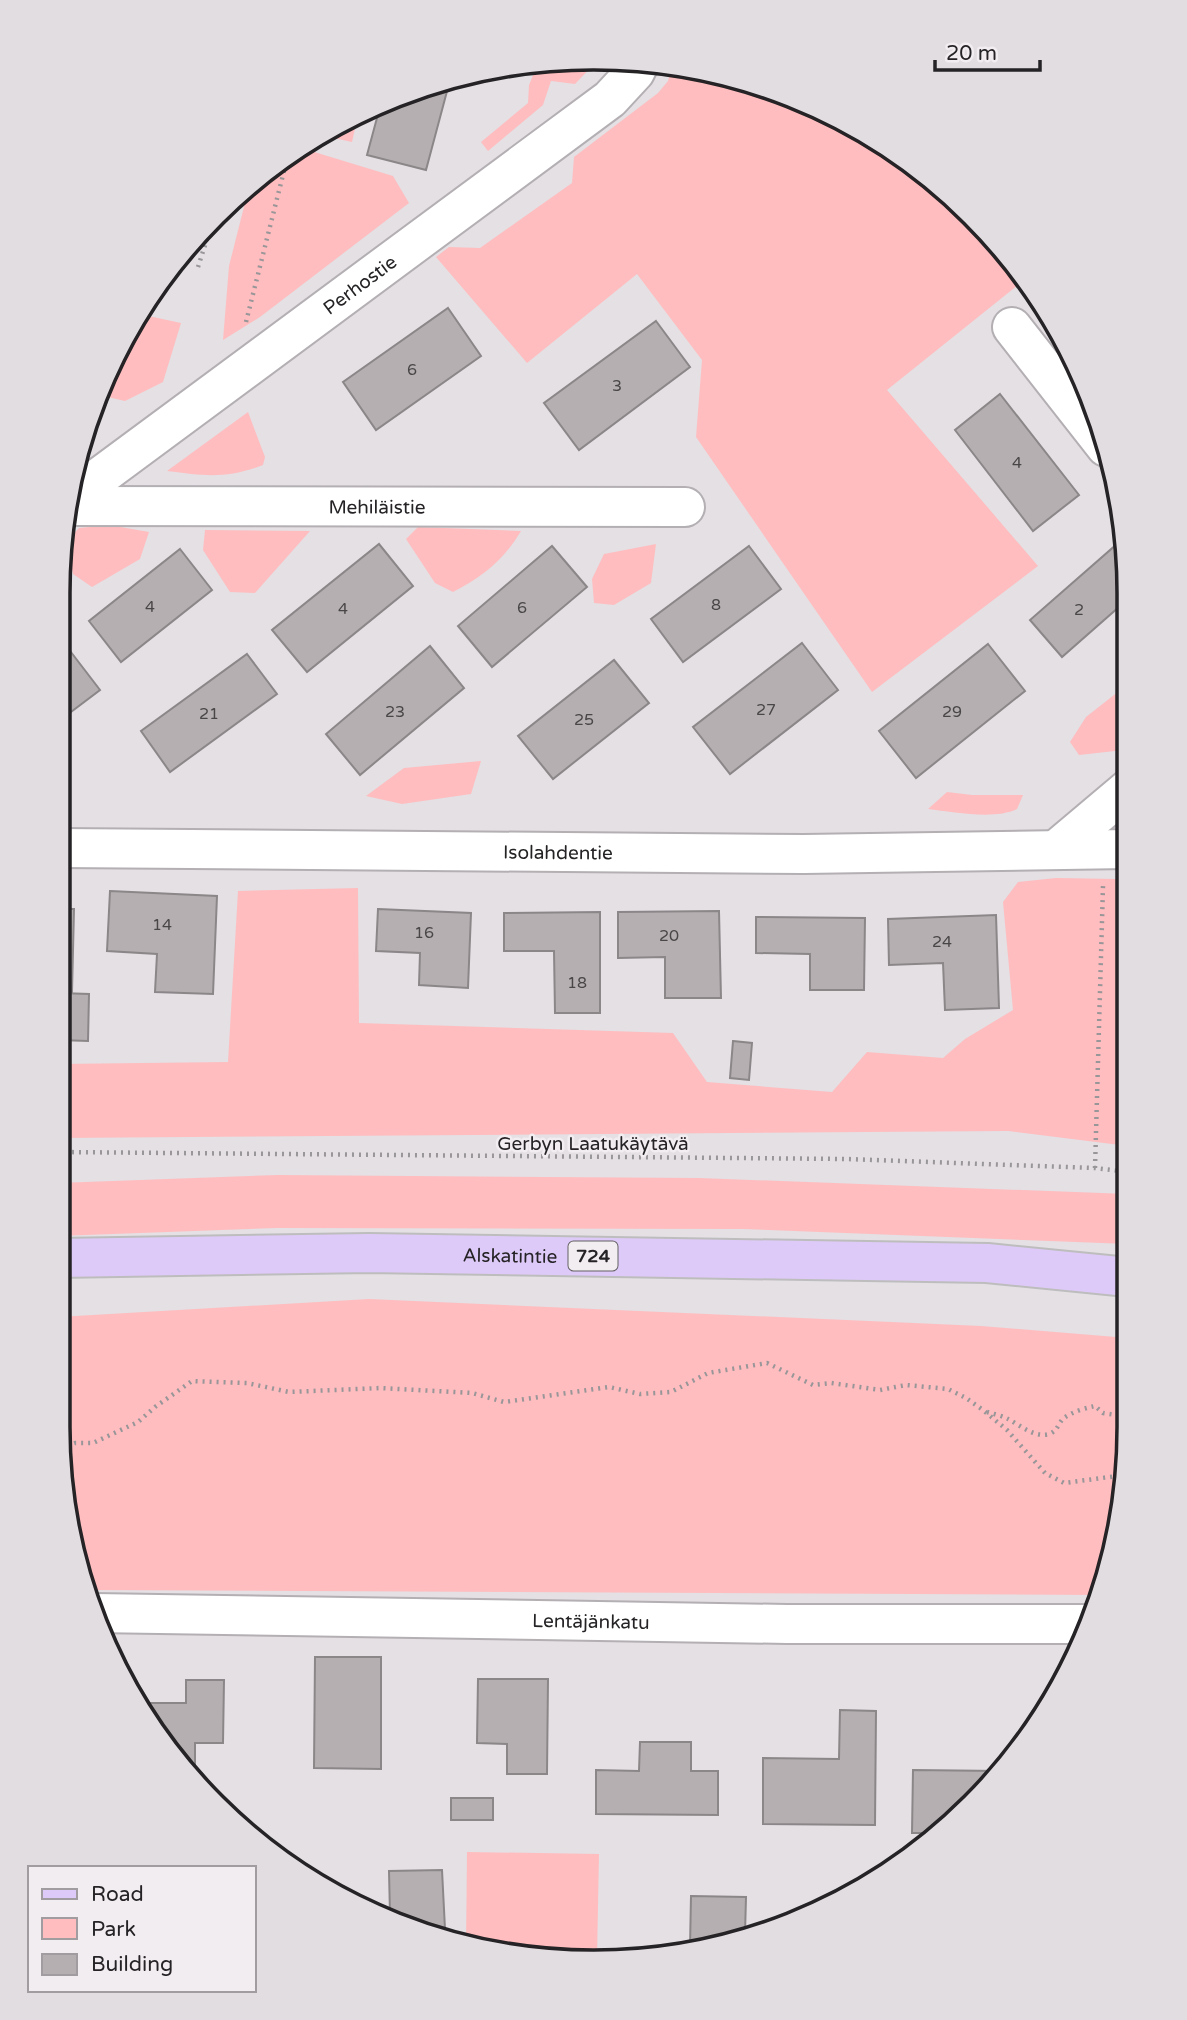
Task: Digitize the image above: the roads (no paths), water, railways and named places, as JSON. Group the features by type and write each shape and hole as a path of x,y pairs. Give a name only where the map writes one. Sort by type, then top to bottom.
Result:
{"main road":[{"name":"Alskatintie","path":"70,1258 369,1252 960,1262 1117,1276"}],"street":[{"name":"Perhostie","path":"80,491 610,99 635,72"},
{"path":"1012,327 1089,425"},
{"name":"Mehiläistie","path":"77,506 685,507"},
{"path":"1058,848 1117,798"},
{"name":"Isolahdentie","path":"70,848 804,854 1116,848"},
{"name":"Lentäjänkatu","path":"105,1613 787,1624 1078,1624"}]}
